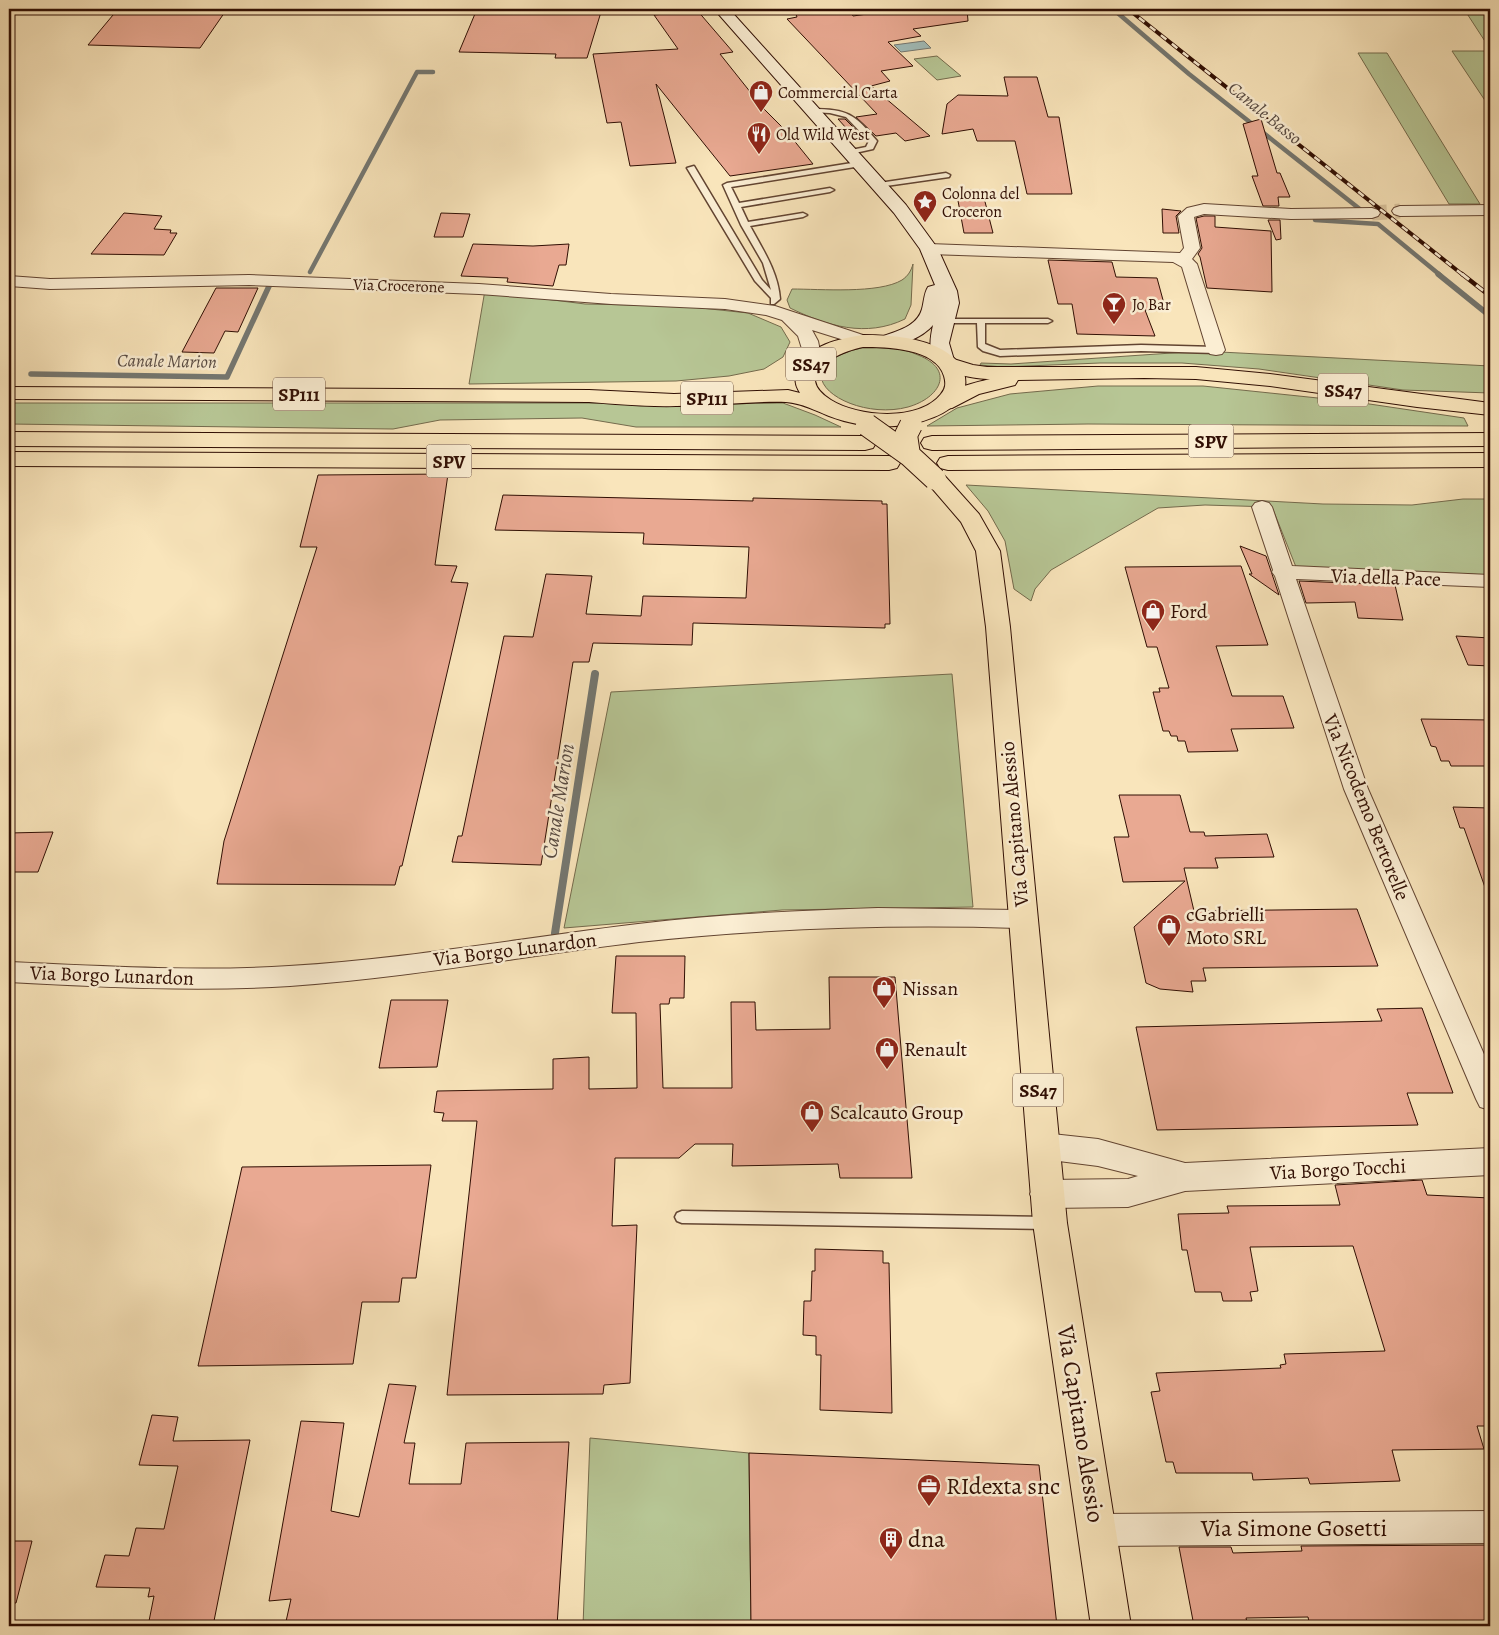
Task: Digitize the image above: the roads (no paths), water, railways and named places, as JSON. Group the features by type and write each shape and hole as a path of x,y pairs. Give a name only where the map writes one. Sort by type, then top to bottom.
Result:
{"main road":[{"path":"721,9 900,209 929,248 947,292 949,303 939,343 945,362 954,373 956,384 953,394 944,403"},
{"path":"888,341 919,328 930,318 938,271"},
{"name":"SS47","path":"1071,374 1021,379 982,387 956,396 918,419 887,420 862,428 824,405 810,393 805,381 810,364 833,348 863,341 888,341 920,348 945,362 970,371 987,374 1196,373 1319,386 1414,401 1490,409"},
{"name":"SP111","path":"589,396 774,380 810,364"},
{"name":"SP111","path":"9,393 589,396 674,400 788,396 824,405"},
{"path":"899,459 906,435 918,419"},
{"name":"SPV","path":"9,439 862,428"},
{"name":"Via Capitano Alessio","path":"862,428 899,459 941,471 971,519 988,551 998,627 1022,919 1049,1208 1111,1626"},
{"name":"SPV","path":"932,443 1490,439"},
{"name":"SPV","path":"9,459 899,459"},
{"name":"SPV","path":"941,471 1490,460"},
{"name":"Via Borgo Tocchi","path":"1043,1146 1076,1147 1129,1159 1186,1177"},
{"name":"Via Borgo Tocchi","path":"1049,1208 1080,1195 1128,1193 1186,1177 1490,1162"}],"street":[{"path":"1182,259 1192,248 1186,216 1192,211 1219,209 1291,214 1372,213"},
{"path":"1400,211 1490,210"},
{"path":"929,248 1171,256 1182,259 1189,264 1216,350"},
{"name":"Via Crocerone","path":"9,281 50,284 248,280 479,288 611,299 773,305 805,330 811,342 810,364"},
{"name":"Via Crocerone","path":"788,317 863,341"},
{"name":"Via Nicodemo Bertorelle","path":"1262,507 1282,572 1356,789 1490,1100"},
{"name":"Via della Pace","path":"1282,572 1490,581"},
{"name":"Via Borgo Lunardon","path":"9,972 176,978 289,976 362,969 641,933 811,918 1022,919"},
{"name":"Via Simone Gosetti","path":"1097,1530 1490,1527"}],"lane":[{"path":"773,305 775,281 745,225 727,185 853,158 869,149 873,141 848,115 830,111 812,111"},
{"path":"691,168 773,305"},
{"path":"879,185 946,176"},
{"path":"736,206 830,190"},
{"path":"745,225 803,215"},
{"path":"945,321 1048,321"},
{"path":"981,322 981,344 986,349 1000,353 1141,348 1216,350"},
{"path":"682,1217 1049,1208"}],"water":[{"path":"924,41 931,48 901,52 894,45"}],"waterway":[{"name":"Canale Basso","path":"1113,9 1189,74 1361,210 1355,210"},
{"name":"Canale Marion","path":"310,272 417,72 433,72"},
{"name":"Canale Basso","path":"1315,220 1378,224 1440,275"},
{"name":"Canale Basso","path":"1438,274 1490,316"},
{"name":"Canale Marion","path":"31,374 227,377 270,284 279,284"},
{"name":"Canale Marion","path":"555,933 595,674"}],"tunnel":[{"path":"1372,213 1400,211"}],"railway":[{"path":"1128,9 1463,275"},
{"path":"1462,274 1490,296"}],"place":[{"name":"Commercial Carta","path":"761,113"},
{"name":"Old Wild West","path":"759,155"},
{"name":"Colonna del Croceron","path":"925,223"},
{"name":"Jo Bar","path":"1114,325"},
{"name":"Ford","path":"1153,632"},
{"name":"cGabrielli Moto SRL","path":"1169,947"},
{"name":"Nissan","path":"884,1009"},
{"name":"Renault","path":"887,1070"},
{"name":"Scalcauto Group","path":"812,1133"},
{"name":"RIdexta snc","path":"929,1507"},
{"name":"dna","path":"891,1560"}]}
